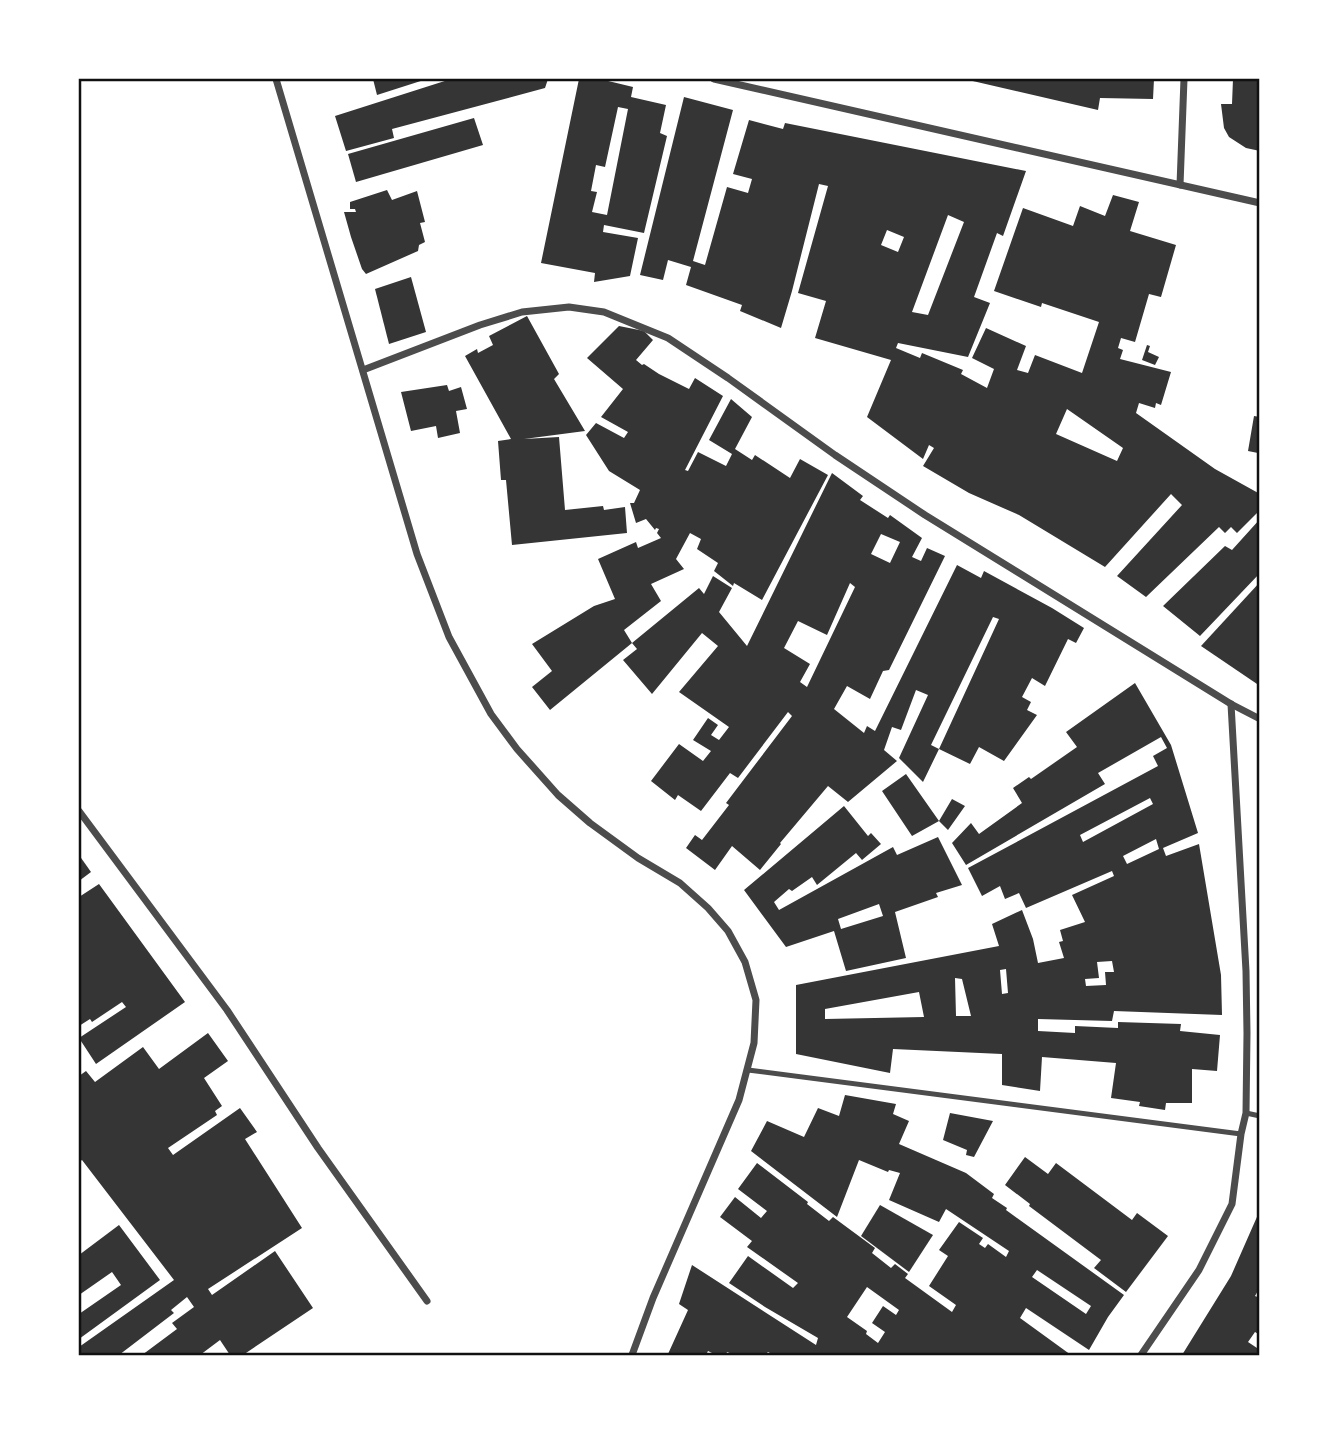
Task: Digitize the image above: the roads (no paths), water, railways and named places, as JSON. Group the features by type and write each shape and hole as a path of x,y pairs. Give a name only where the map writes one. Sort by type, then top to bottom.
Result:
{"street":[{"path":"276,79 417,554 449,637 485,704 517,749 558,795 590,823 638,858 680,883 708,908 728,931 745,962 756,1000 754,1043 739,1100 653,1298 632,1355"},
{"path":"714,79 1260,203"},
{"path":"1180,185 1184,79"},
{"path":"363,370 480,325 522,312 569,307 604,312 668,338 925,515 1231,704 1260,719"},
{"path":"1141,1355 1199,1270 1232,1204 1246,1113 1246,971 1231,704"},
{"path":"79,811 227,1010 318,1148 427,1301"}],"lane":[{"path":"748,1070 1241,1134"},
{"path":"1246,1113 1260,1116"}]}
